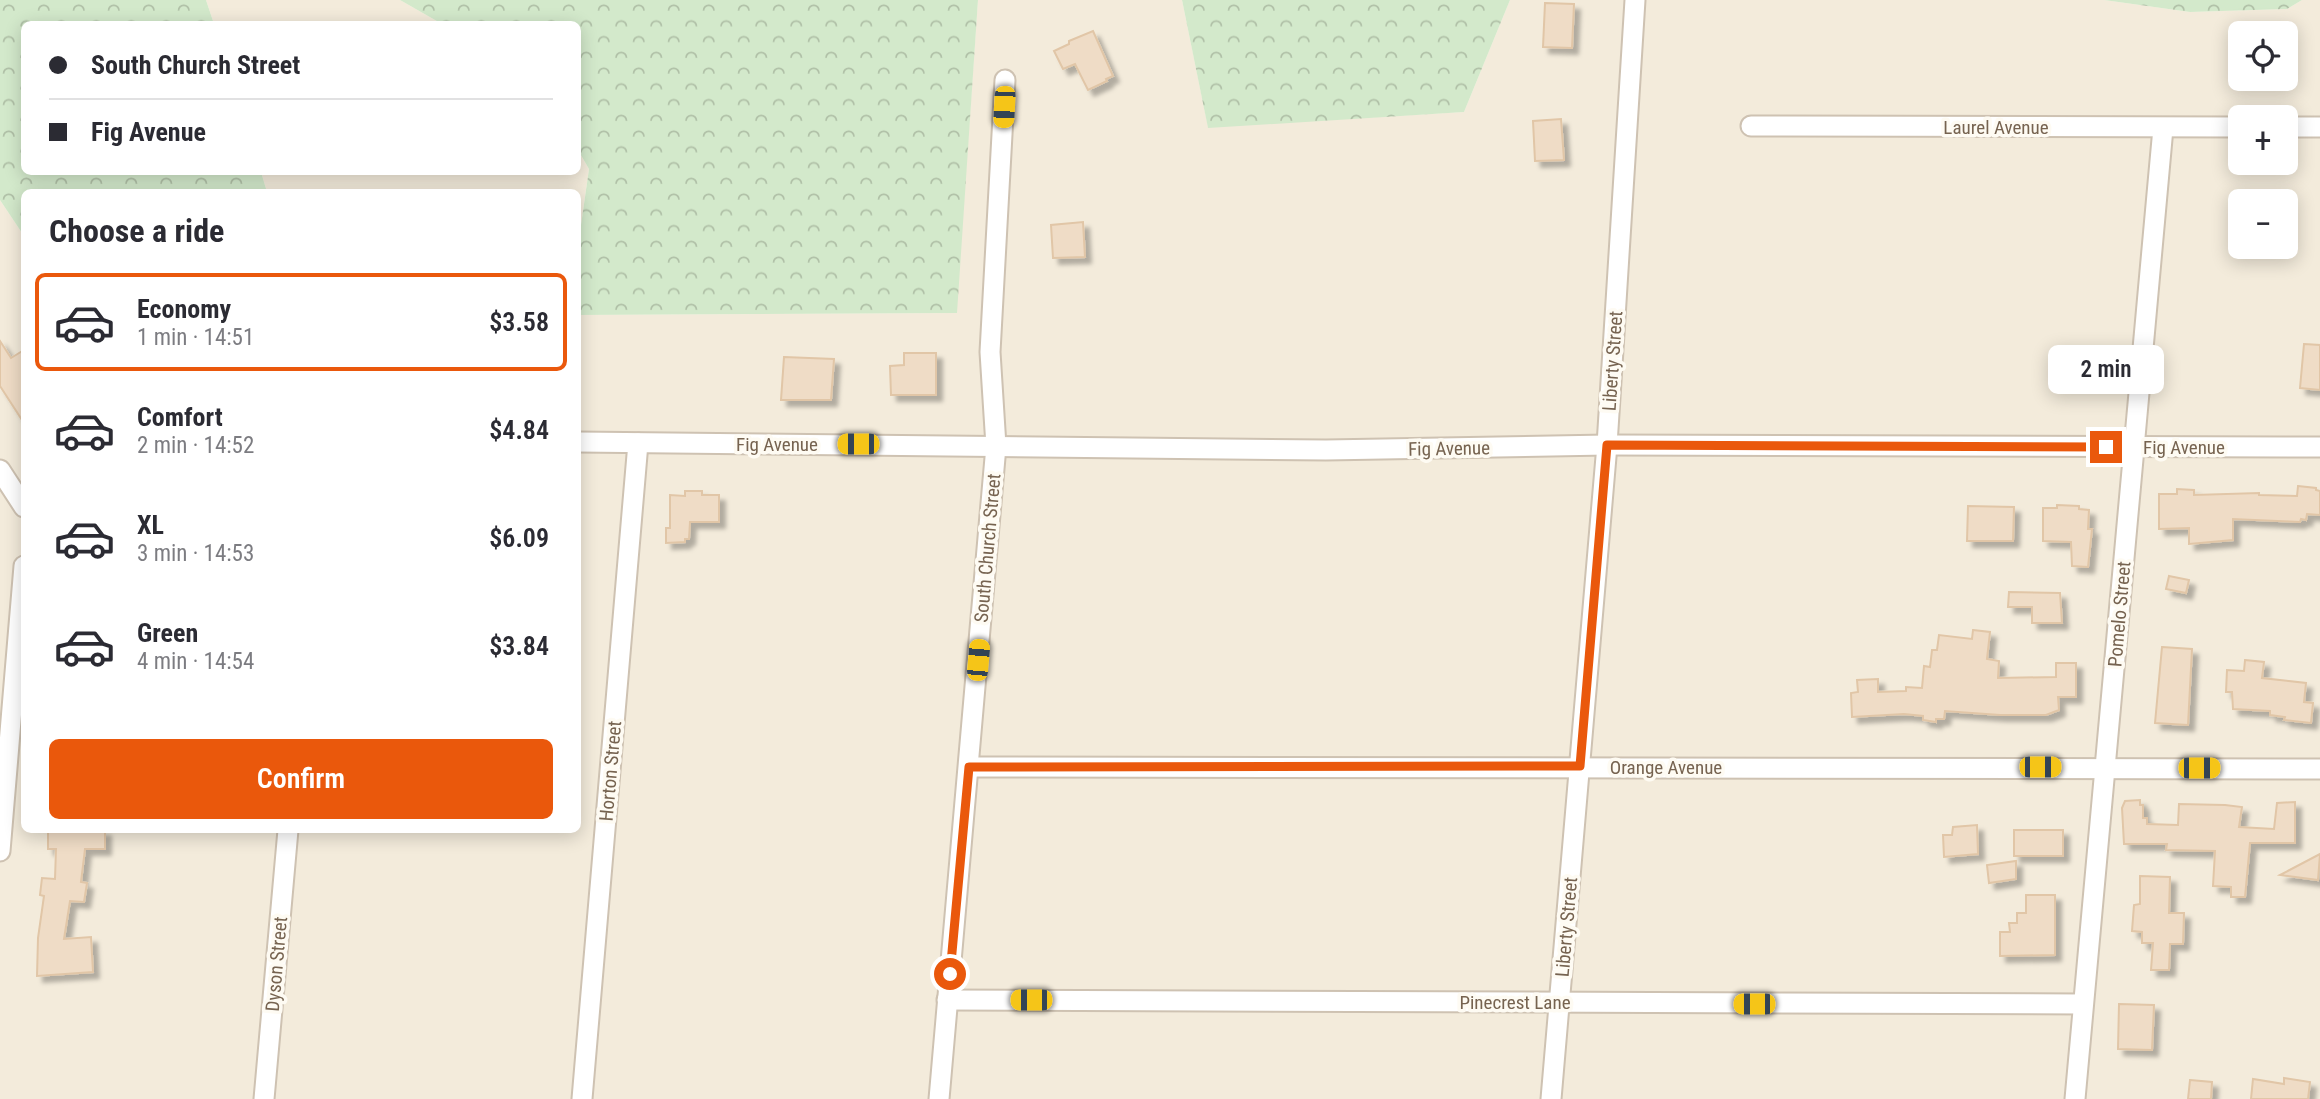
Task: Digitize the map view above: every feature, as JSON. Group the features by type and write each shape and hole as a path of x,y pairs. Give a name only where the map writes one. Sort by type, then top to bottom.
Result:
{"street":[{"name":"Liberty Street","path":"1551,1099 1607,445 1635,0"},
{"name":"South Church Street","path":"939,1099 996,446 990,352 1005,80"},
{"name":"Laurel Avenue","path":"1751,126 2228,127"},
{"path":"2298,127 2320,127"},
{"name":"Pomelo Street","path":"2075,1099 2163,128"},
{"name":"Fig Avenue","path":"581,442 1326,450 1607,445 2320,447"},
{"name":"Horton Street","path":"582,1099 638,443"},
{"path":"0,470 21,502"},
{"path":"0,851 21,602"},
{"name":"Orange Avenue","path":"969,767 2320,769"},
{"name":"Dyson Street","path":"264,1099 288,833"},
{"name":"Pinecrest Lane","path":"947,1000 2083,1004"}],"shaded area":[{"path":"206,0 400,0 437,21 213,21"},
{"path":"978,0 1182,0 1208,127 1464,112 1510,0 2104,0 2190,12 2287,9 2302,0 2320,0 2320,1099 0,1099 0,200 21,232 21,833 581,833 581,315 956,313"},
{"path":"581,155 589,169 581,225 581,189 266,189 262,175 581,175"}],"green space":[{"path":"0,0 206,0 213,21 21,21 21,175 262,175 266,189 21,189 21,232 0,200"},
{"path":"400,0 978,0 957,313 581,315 581,225 589,169 581,155 581,21 437,21"},
{"path":"1182,0 1510,0 1464,112 1208,128"},
{"path":"2104,0 2302,0 2287,9 2190,12"}],"building":[{"path":"1545,3 1574,4 1572,48 1543,47"},
{"path":"1093,31 1113,76 1088,90 1075,64 1063,69 1054,51"},
{"path":"1561,119 1564,160 1535,161 1533,121"},
{"path":"1083,222 1085,257 1053,258 1051,225"},
{"path":"0,341 11,358 21,352 21,418 0,386"},
{"path":"2304,344 2320,345 2320,390 2300,388"},
{"path":"904,353 936,353 936,395 891,395 890,366 904,365"},
{"path":"784,357 834,359 831,400 781,400"},
{"path":"2298,486 2320,491 2320,515 2307,514 2306,520 2301,519 2300,522 2233,519 2233,540 2189,544 2189,528 2159,529 2159,494 2177,494 2177,489 2194,490 2194,495 2259,493 2297,496"},
{"path":"685,491 719,495 719,522 690,522 689,539 685,539 685,542 666,543 666,528 670,528 670,495 685,496"},
{"path":"2057,505 2079,506 2079,509 2089,510 2088,529 2092,529 2088,567 2072,566 2071,542 2043,541 2043,508 2057,508"},
{"path":"1968,506 2014,507 2013,541 1967,541"},
{"path":"2169,576 2189,580 2186,593 2166,589"},
{"path":"2009,592 2060,593 2062,623 2032,623 2032,607 2008,607"},
{"path":"1973,630 1990,632 1987,659 1999,661 1998,678 2056,677 2056,663 2076,663 2076,697 2058,697 2059,710 2046,715 1945,711 1944,719 1936,719 1936,722 1923,720 1923,716 1904,714 1852,717 1851,693 1858,692 1857,680 1878,679 1878,692 1906,691 1906,687 1922,688 1924,666 1930,667 1932,650 1937,650 1939,635 1972,639"},
{"path":"2162,647 2192,649 2188,725 2155,723"},
{"path":"2245,660 2264,662 2262,678 2306,683 2304,702 2313,703 2311,723 2284,720 2285,717 2270,715 2270,711 2233,709 2232,692 2226,692 2227,670 2244,671"},
{"path":"2140,800 2140,805 2143,805 2143,818 2147,818 2147,824 2178,825 2179,804 2225,805 2242,807 2239,827 2274,829 2277,803 2295,802 2295,843 2250,843 2245,897 2231,897 2231,887 2213,886 2215,851 2166,850 2167,844 2124,844 2122,808 2125,801"},
{"path":"1977,825 1978,854 1944,857 1943,835 1952,835 1953,827"},
{"path":"2014,830 2063,830 2063,856 2014,856"},
{"path":"48,833 105,833 105,849 85,849 81,882 87,883 84,902 70,901 64,939 91,937 93,972 37,976 38,938 44,896 40,895 42,878 55,879 56,849 48,849"},
{"path":"2320,854 2318,880 2280,875"},
{"path":"2016,861 2016,879 1989,883 1987,865"},
{"path":"2140,876 2170,877 2169,913 2184,913 2183,944 2170,944 2169,970 2151,970 2153,943 2142,943 2142,932 2132,931 2134,905 2140,904"},
{"path":"2026,895 2055,895 2055,955 2000,956 2000,932 2010,932 2009,923 2017,923 2017,913 2026,913"},
{"path":"2119,1004 2154,1005 2152,1050 2118,1049"},
{"path":"2284,1078 2310,1082 2308,1099 2251,1099 2253,1079 2284,1084"},
{"path":"2190,1080 2212,1082 2211,1099 2188,1099"}],"route":[{"path":"950,974 969,767 1580,766 1607,445 2106,447"}]}
